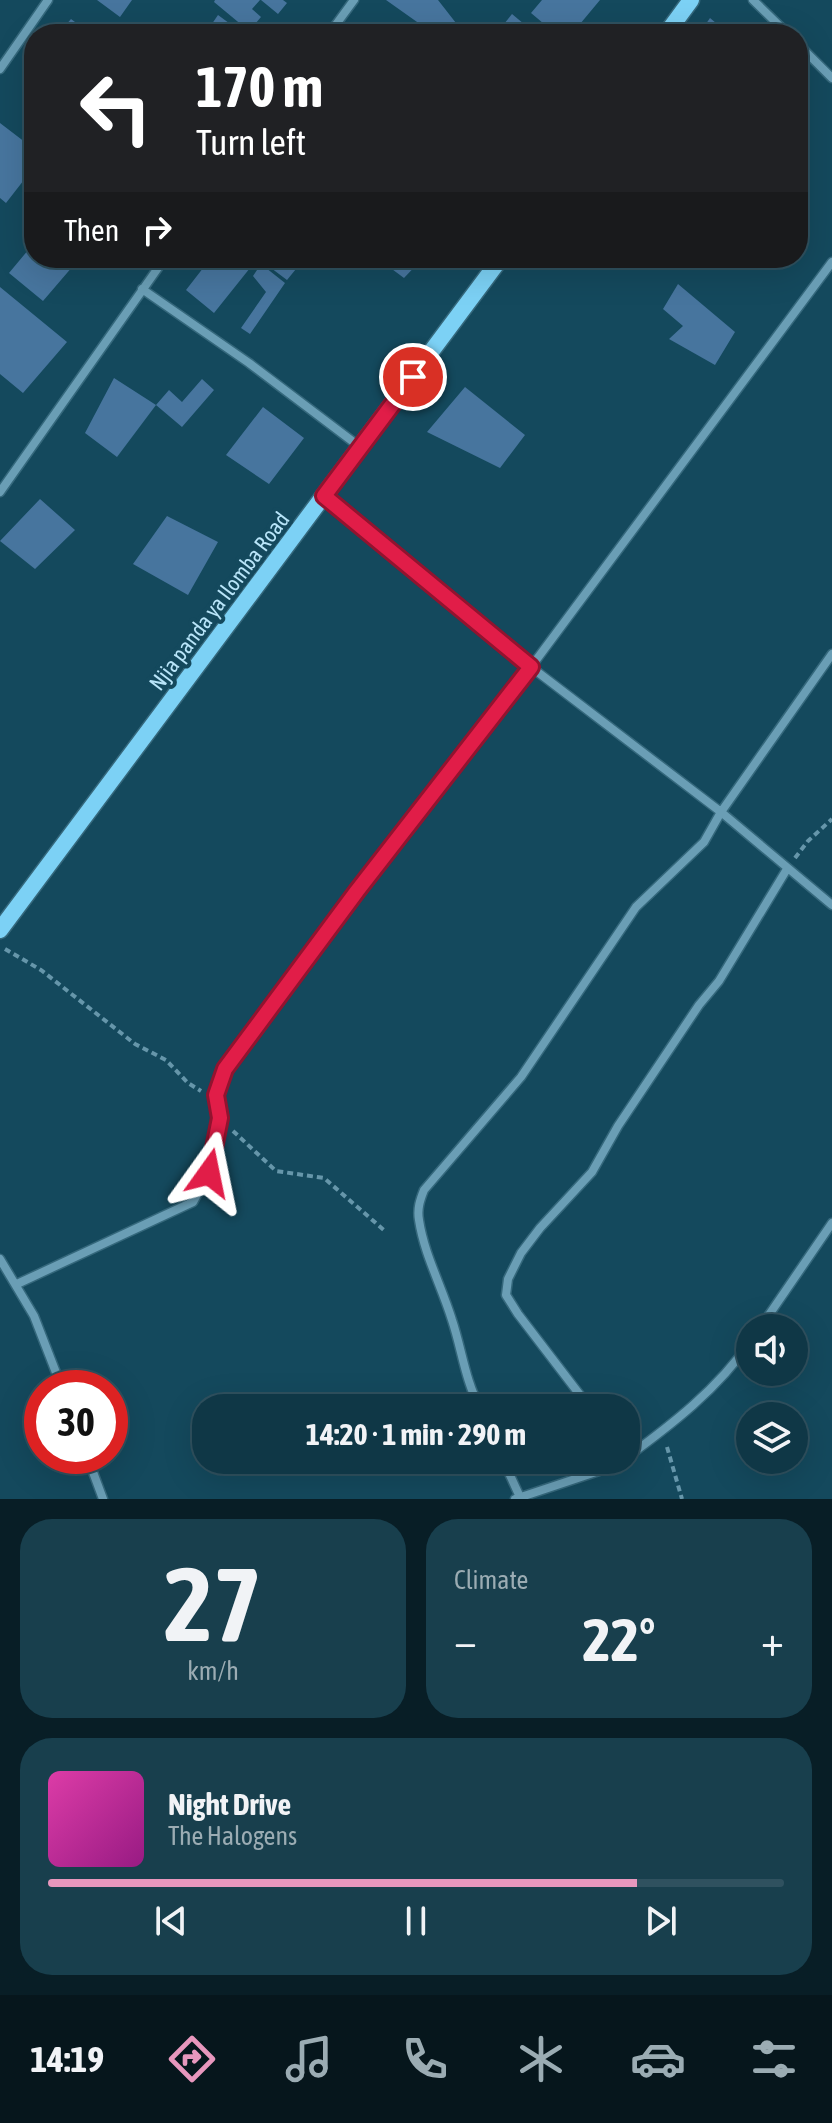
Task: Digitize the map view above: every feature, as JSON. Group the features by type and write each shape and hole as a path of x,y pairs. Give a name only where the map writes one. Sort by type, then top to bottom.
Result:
{"main road":[{"path":"673,24 691,0"},
{"name":"Njia panda ya Ilomba Road","path":"1,925 494,268"}],"street":[{"path":"31,24 48,0"},
{"path":"336,24 354,0"},
{"path":"753,0 778,24"},
{"path":"0,69 24,34"},
{"path":"808,53 830,73"},
{"path":"17,1284 193,1202 209,1173 220,1118 216,1095 225,1069 357,891 531,667 832,262"},
{"path":"0,492 158,268"},
{"path":"142,289 249,363 361,448"},
{"path":"324,496 531,667 721,812 832,905"},
{"path":"474,1394 454,1324 423,1236 418,1218 419,1202 430,1182 521,1077 636,907 698,848 832,654"},
{"path":"579,1394 506,1295 508,1279 521,1253 540,1228 592,1172 618,1126 699,1005 719,981 787,869"},
{"path":"770,1314 832,1223"},
{"path":"0,1259 34,1316 55,1370"},
{"path":"640,1447 721,1378 736,1359"},
{"path":"94,1474 103,1499"},
{"path":"509,1474 518,1498 590,1474"}],"path":[{"path":"787,869 808,841 832,819"},
{"path":"0,946 41,970 135,1044 166,1060 188,1083 216,1095"},
{"path":"220,1118 272,1169 324,1178 385,1231"},
{"path":"662,1430 682,1499"}],"building":[{"path":"97,0 132,0 120,17"},
{"path":"260,0 252,9 261,17 255,24 241,24 214,2"},
{"path":"261,0 283,0 287,3 278,14"},
{"path":"386,0 438,0 456,23 420,24"},
{"path":"542,0 600,0 580,24 544,24 531,13"},
{"path":"512,14 524,24 504,24"},
{"path":"218,15 230,24 212,24"},
{"path":"0,123 24,141 24,180 6,203 0,198"},
{"path":"24,255 24,268 71,268 43,301 9,273"},
{"path":"203,268 250,268 214,313 186,290"},
{"path":"258,268 266,268 285,283 250,334 241,328 266,292 253,276"},
{"path":"271,268 297,268 287,280"},
{"path":"390,268 414,268 404,278"},
{"path":"678,284 735,332 715,365 669,339 683,326 663,309"},
{"path":"0,287 67,342 23,393 0,374"},
{"path":"114,378 156,405 117,457 85,433"},
{"path":"202,379 214,390 182,427 156,405 169,390 182,402"},
{"path":"465,387 525,435 500,468 427,432"},
{"path":"263,407 304,438 269,484 226,455"},
{"path":"40,499 75,530 35,569 0,541"},
{"path":"167,516 218,542 188,595 133,564"}],"route":[{"path":"209,1173 220,1118 216,1095 225,1069 357,891 531,667 324,496 413,377"}]}
